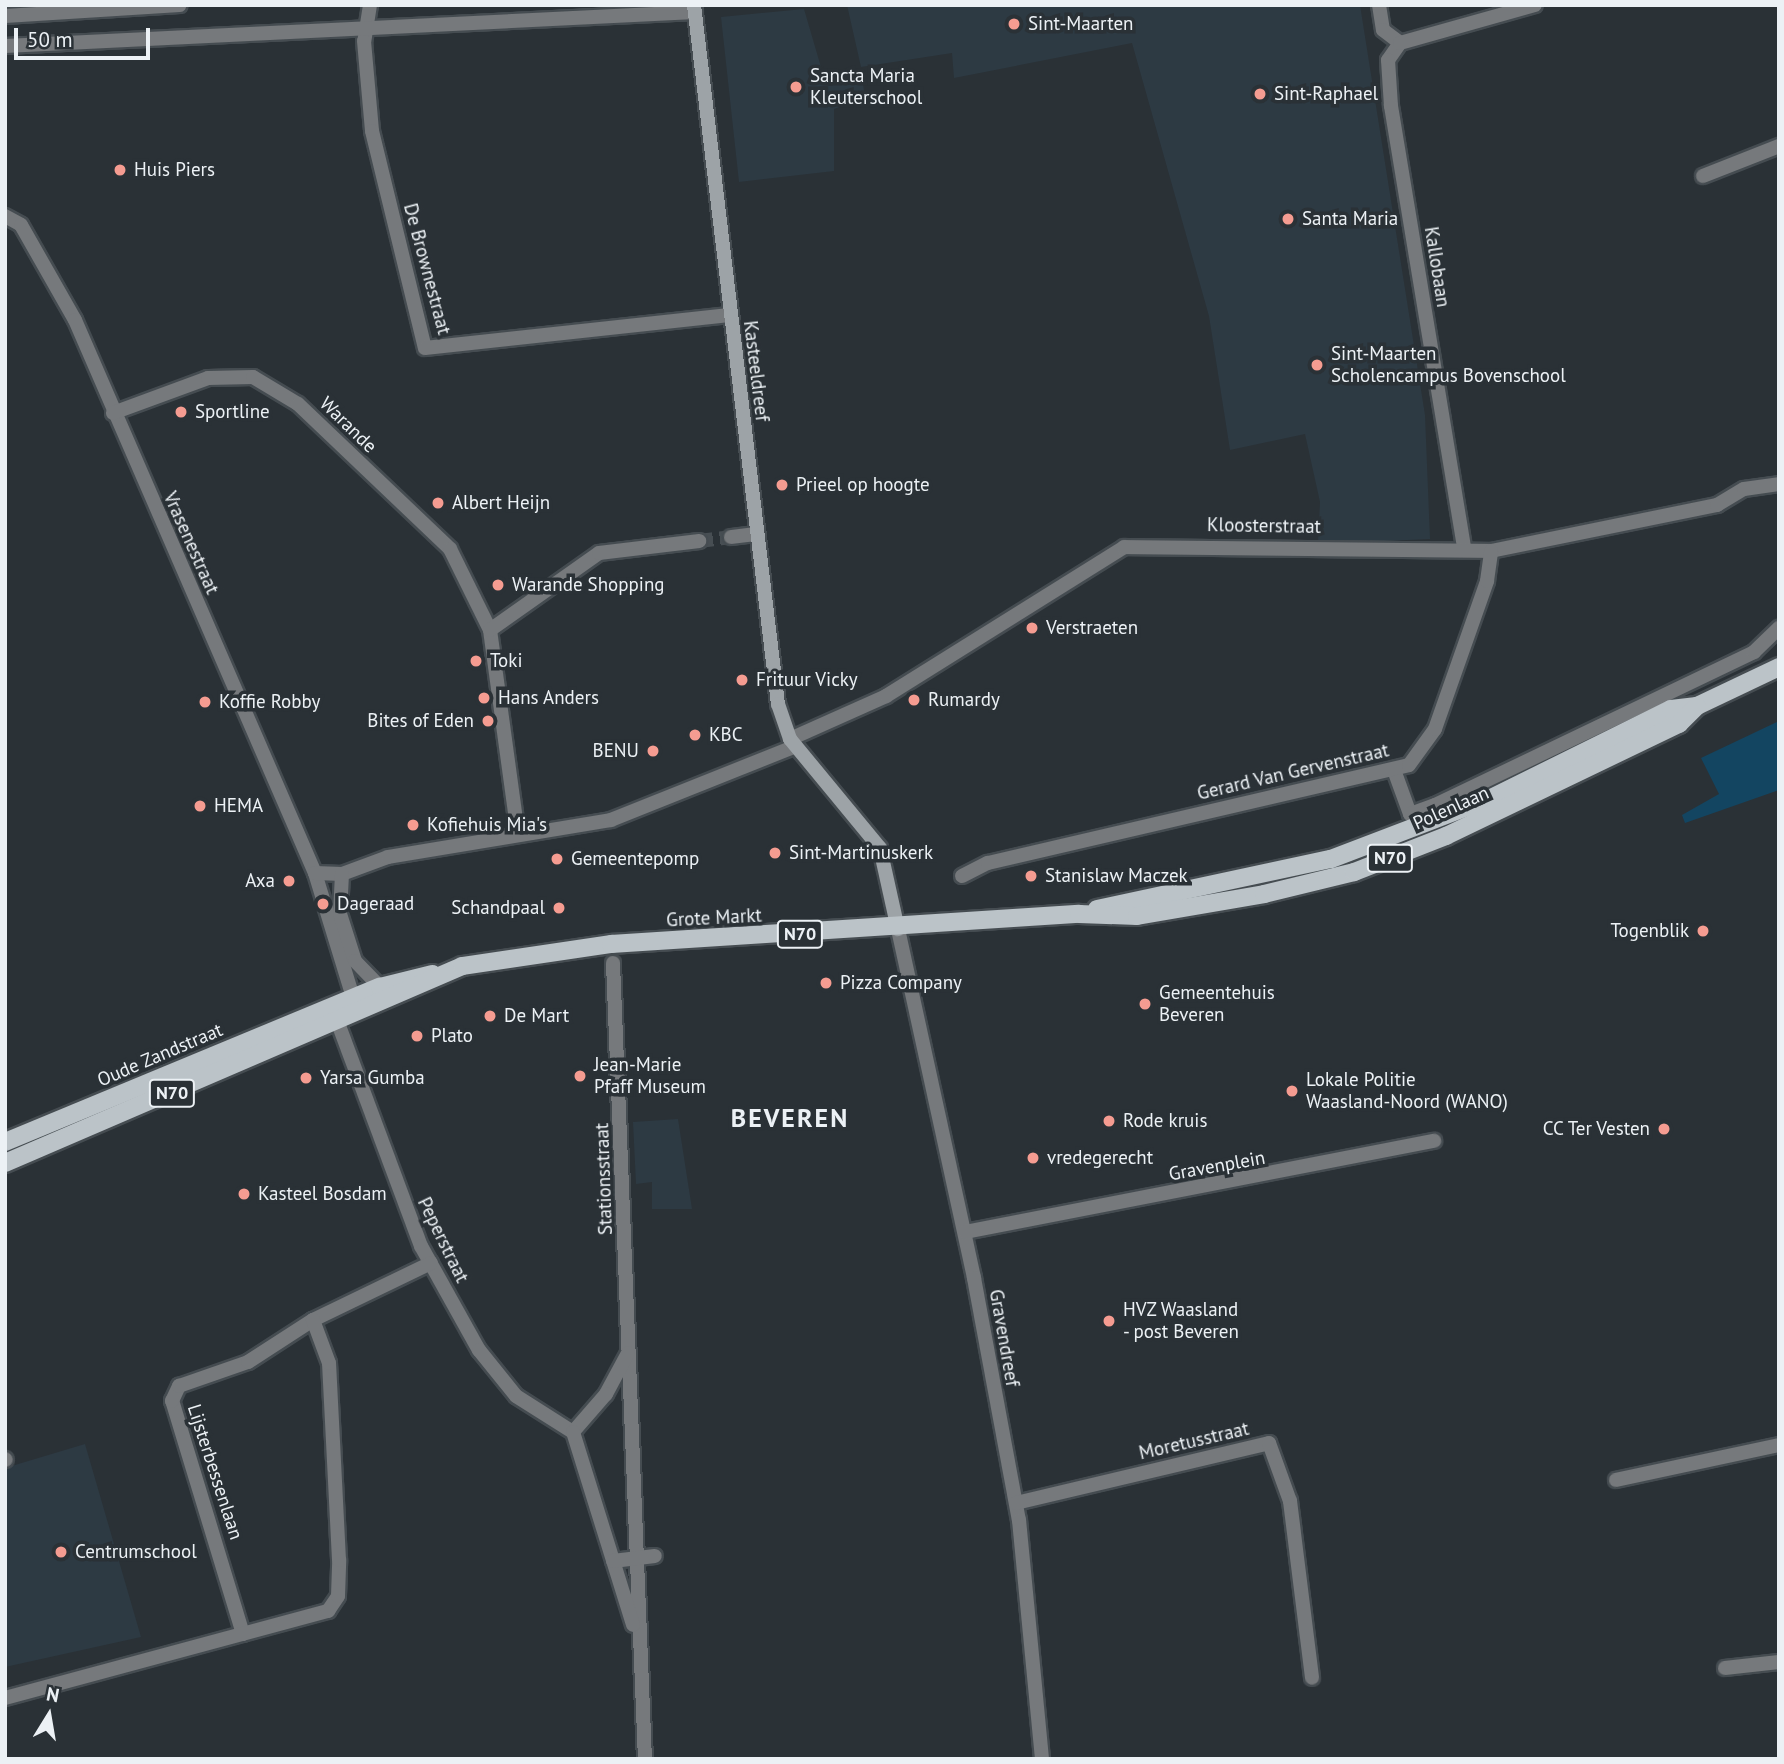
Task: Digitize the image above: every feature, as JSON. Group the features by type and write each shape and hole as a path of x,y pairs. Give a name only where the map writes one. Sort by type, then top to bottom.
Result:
{"main road":[{"name":"Polenlaan","path":"898,929 1079,914 1331,859 1491,798 1671,709 1697,706 1779,667"},
{"name":"Grote Markt","path":"335,1015 380,987 528,951 898,929"},
{"name":"Grote Markt","path":"335,1015 360,1014 446,971"},
{"name":"Oude Zandstraat","path":"5,1142 335,1015"},
{"name":"Oude Zandstraat","path":"5,1163 335,1015"}],"street":[{"path":"5,16 180,5"},
{"path":"370,5 370,28"},
{"path":"1379,5 1383,30 1400,43 1535,5"},
{"path":"5,46 695,9"},
{"name":"Kasteeldreef","path":"695,9 774,681 793,743"},
{"name":"De Brownestraat","path":"370,28 364,41 373,131 425,348 729,315"},
{"name":"Kallobaan","path":"1400,43 1388,60 1391,106 1464,546"},
{"path":"1703,176 1779,146"},
{"name":"Vrasenestraat","path":"5,216 20,225 75,320 113,413 315,873"},
{"name":"Warande","path":"113,413 208,379 253,377 298,404 450,549 490,630 518,834"},
{"name":"Kloosterstraat","path":"793,743 886,696 1124,547 1464,546 1491,551 1717,505 1744,489 1779,484"},
{"path":"731,537 757,534"},
{"path":"490,630 599,553 699,541"},
{"name":"Gerard Van Gervenstraat","path":"962,876 988,863 1394,770 1420,757 1435,729 1487,581 1491,551"},
{"name":"Polenlaan","path":"1394,770 1410,814 1558,750 1743,658 1779,628"},
{"path":"351,991 315,873 342,874 388,857 518,834 555,834 611,820 793,743 880,848 898,929"},
{"path":"342,874 340,914 355,961 380,987"},
{"name":"Gravendreef","path":"898,929 965,1231 1016,1503 1042,1759"},
{"name":"Stationsstraat","path":"613,963 638,1641 645,1759"},
{"name":"Peperstraat","path":"335,1015 431,1263 494,1373 544,1418 573,1432"},
{"name":"Gravenplein","path":"965,1231 1434,1141"},
{"name":"Lijsterbessenlaan","path":"243,1634 172,1401 179,1386 248,1362 313,1320 431,1263"},
{"path":"5,1698 309,1619 328,1611 338,1595 340,1560 329,1363 313,1320"},
{"path":"573,1432 606,1394 629,1352"},
{"name":"Stationsstraat","path":"573,1432 638,1641"},
{"name":"Moretusstraat","path":"1016,1503 1269,1443 1290,1502 1312,1678"},
{"path":"1616,1480 1779,1445"},
{"path":"613,1561 655,1556"},
{"path":"1725,1668 1779,1662"}],"shaded area":[{"path":"847,5 1360,5 1425,415 1430,539 1318,544 1320,502 1305,434 1230,450 1209,316 1132,43 954,78 952,53 861,67"},
{"name":"Sancta Maria Kleuterschool","path":"804,9 823,74 861,69 865,98 834,109 834,171 739,182 721,17"},
{"path":"1779,721 1779,790 1685,823 1682,815 1719,794 1701,758"},
{"path":"678,1119 692,1209 652,1209 652,1182 636,1184 633,1122"},
{"name":"Centrumschool","path":"85,1444 141,1637 5,1667 5,1468"}],"tunnel":[{"path":"699,541 731,537"}],"place":[{"name":"Sint-Maarten","path":"1014,24"},
{"name":"Sancta Maria Kleuterschool","path":"796,87"},
{"name":"Sint-Raphael","path":"1260,94"},
{"name":"Huis Piers","path":"120,170"},
{"name":"Santa Maria","path":"1288,219"},
{"name":"Sint-Maarten Scholencampus Bovenschool","path":"1317,365"},
{"name":"Sportline","path":"181,412"},
{"name":"Prieel op hoogte","path":"782,485"},
{"name":"Albert Heijn","path":"438,503"},
{"name":"Warande Shopping","path":"498,585"},
{"name":"Verstraeten","path":"1032,628"},
{"name":"Toki","path":"476,661"},
{"name":"Frituur Vicky","path":"742,680"},
{"name":"Hans Anders","path":"484,698"},
{"name":"Rumardy","path":"914,700"},
{"name":"Koffie Robby","path":"205,702"},
{"name":"Bites of Eden","path":"488,721"},
{"name":"KBC","path":"695,735"},
{"name":"BENU","path":"653,751"},
{"name":"HEMA","path":"200,806"},
{"name":"Kofiehuis Mia's","path":"413,825"},
{"name":"Sint-Martinuskerk","path":"775,853"},
{"name":"Gemeentepomp","path":"557,859"},
{"name":"Stanislaw Maczek","path":"1031,876"},
{"name":"Axa","path":"289,881"},
{"name":"Dageraad","path":"323,904"},
{"name":"Schandpaal","path":"559,908"},
{"name":"Togenblik","path":"1703,931"},
{"name":"Pizza Company","path":"826,983"},
{"name":"Gemeentehuis Beveren","path":"1145,1004"},
{"name":"De Mart","path":"490,1016"},
{"name":"Plato","path":"417,1036"},
{"name":"Jean-Marie Pfaff Museum","path":"580,1076"},
{"name":"Yarsa Gumba","path":"306,1078"},
{"name":"Lokale Politie Waasland-Noord (WANO)","path":"1292,1091"},
{"name":"Rode kruis","path":"1109,1121"},
{"name":"CC Ter Vesten","path":"1664,1129"},
{"name":"vredegerecht","path":"1033,1158"},
{"name":"Kasteel Bosdam","path":"244,1194"},
{"name":"HVZ Waasland - post Beveren","path":"1109,1321"},
{"name":"Centrumschool","path":"61,1552"}],"district":[{"name":"BEVEREN","path":"790,1118"}]}
